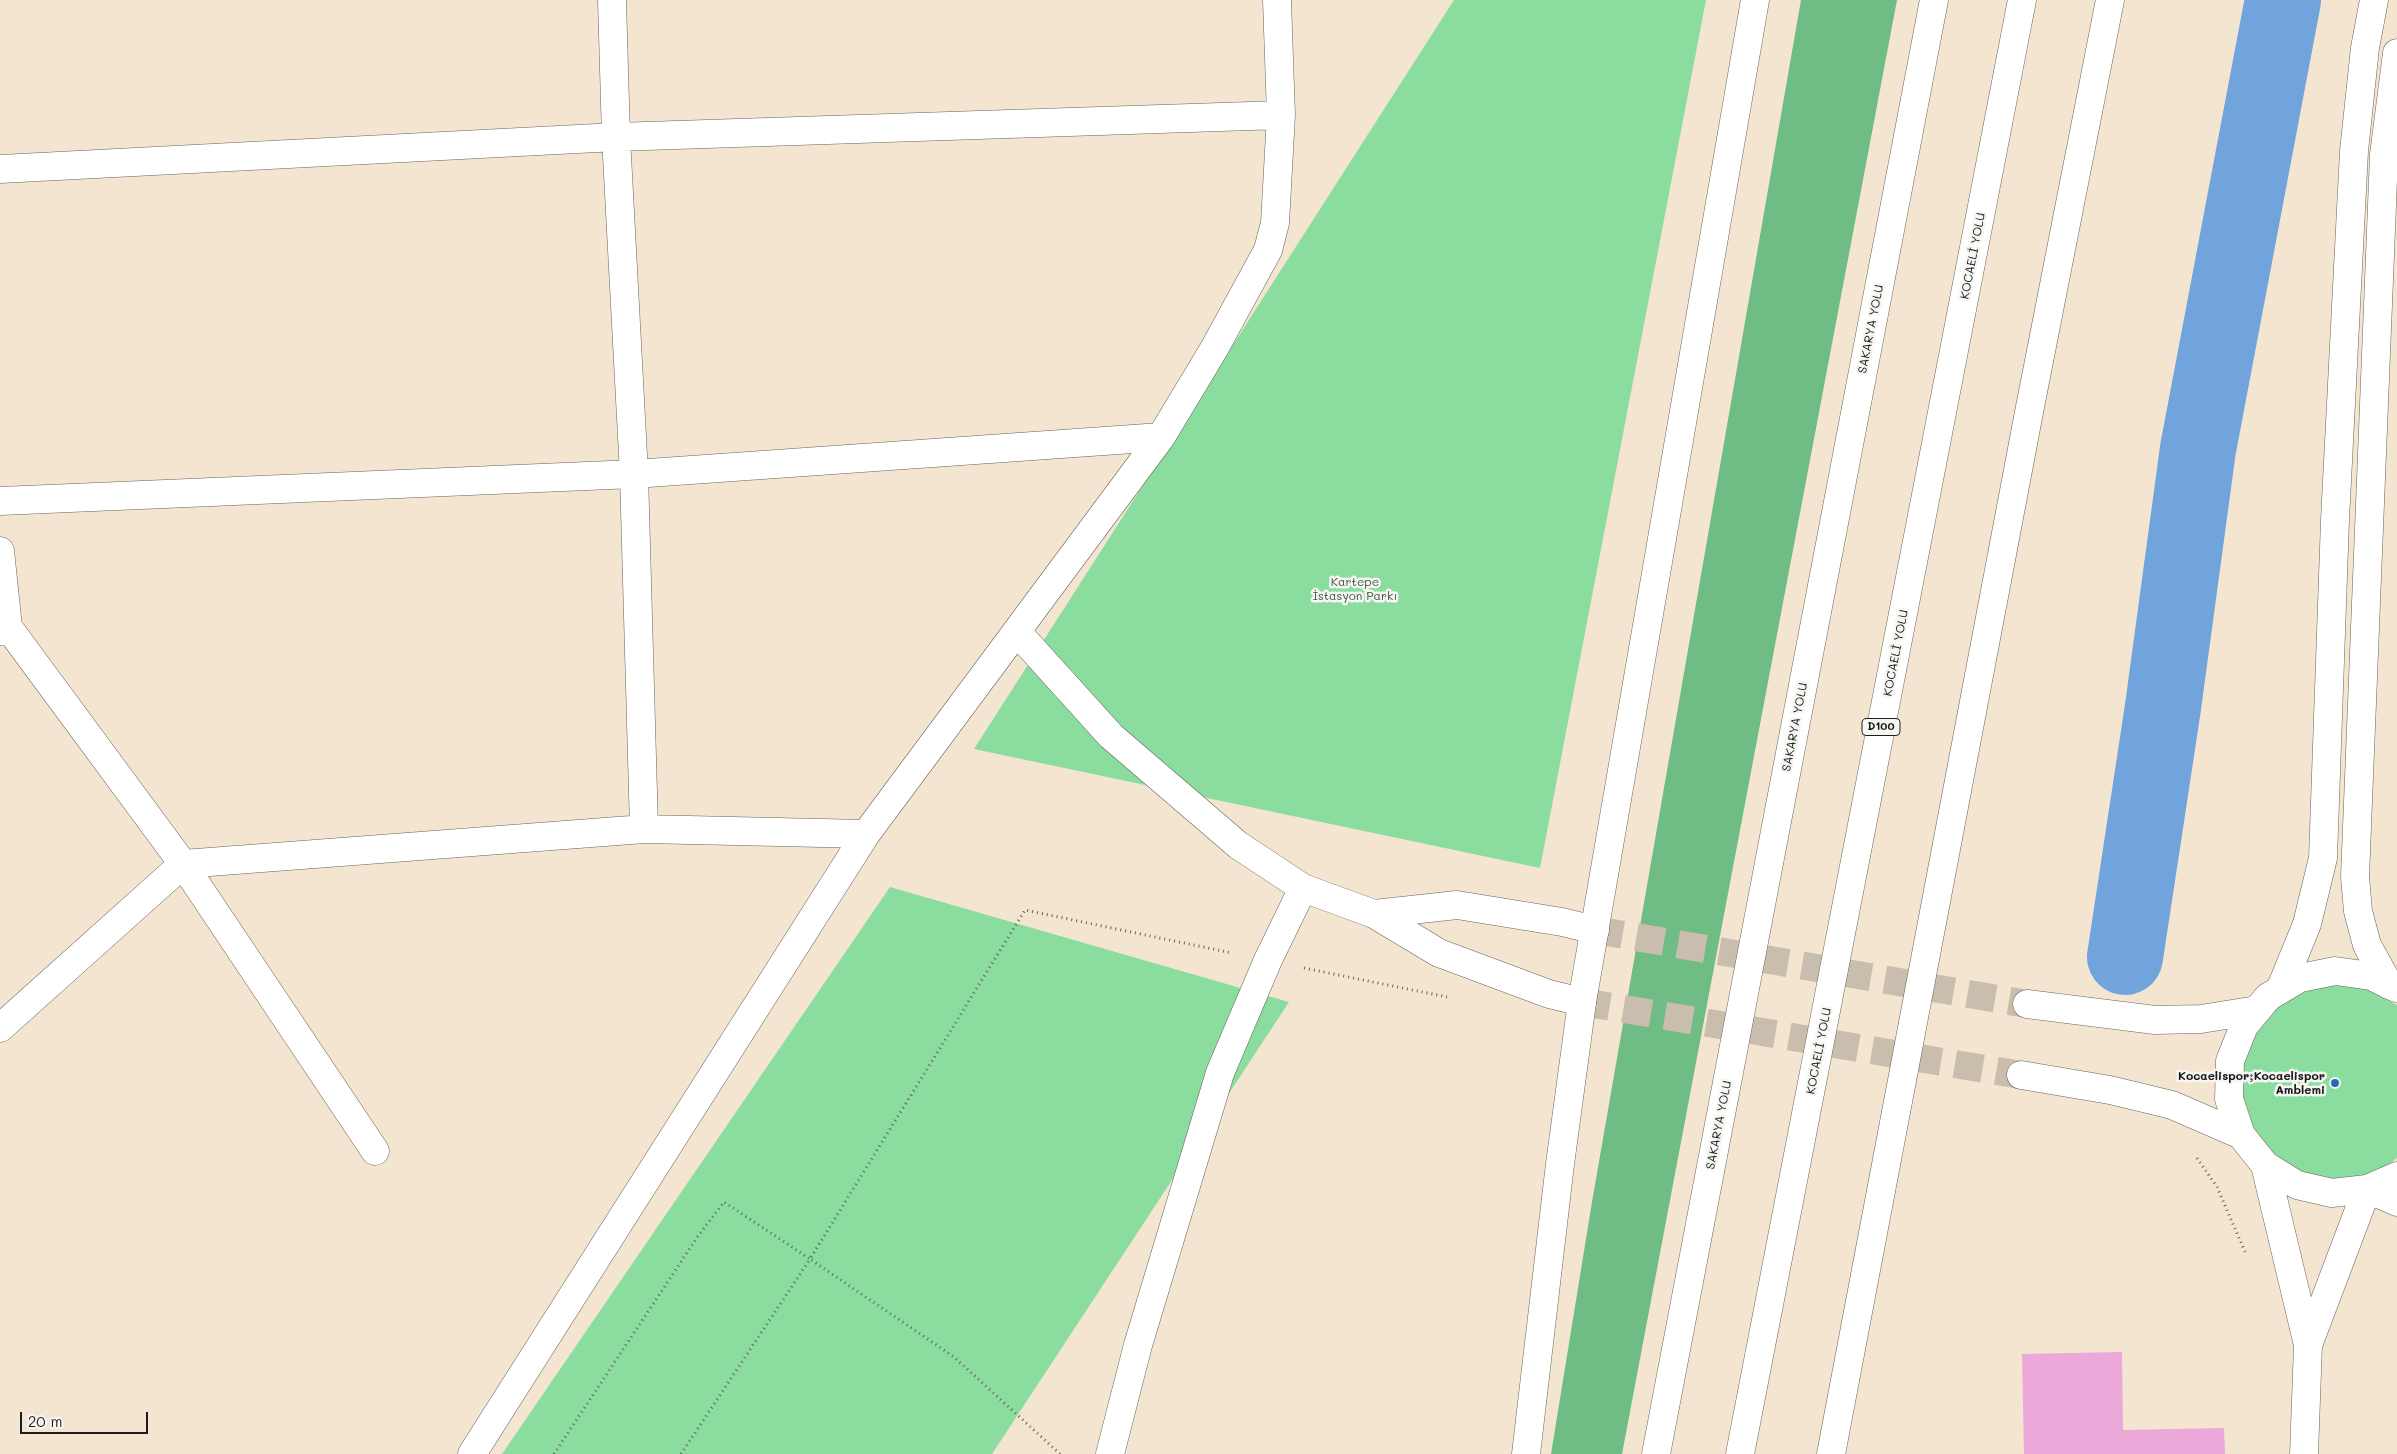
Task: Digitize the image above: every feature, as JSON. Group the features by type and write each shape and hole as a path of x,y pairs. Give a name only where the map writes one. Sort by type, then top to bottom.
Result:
{"main road":[{"path":"612,0 616,137 634,474 644,830"},
{"path":"472,1454 866,834 1161,437 1214,349 1268,250 1275,223 1281,115 1277,0"},
{"path":"1526,1454 1560,1164 1582,1002 1755,0"},
{"name":"SAKARYA YOLU","path":"1656,1454 1934,0"},
{"name":"KOCAELİ YOLU","path":"1740,1454 2022,0"},
{"path":"1831,1454 2026,426 2110,0"},
{"path":"2280,990 2307,924 2323,858 2335,520 2354,151 2365,48 2374,0"},
{"path":"2393,987 2367,945 2358,911 2355,877 2384,155 2397,53"},
{"path":"0,169 616,137 1281,115"},
{"path":"0,501 634,474 1161,437"},
{"path":"0,551 3,625 183,864 375,1151"},
{"path":"1017,632 1111,736 1238,845 1304,888 1374,914 1438,953 1550,994 1582,1002"},
{"path":"0,1028 183,864 644,830 866,834"},
{"path":"1110,1454 1138,1345 1220,1073 1268,960 1304,888"},
{"path":"1374,914 1457,905 1562,922 1595,930"},
{"path":"2393,987 2371,976 2335,971 2300,978 2268,997 2244,1026 2230,1062 2229,1099 2241,1135 2265,1165 2297,1185 2332,1193 2367,1189 2397,1176"},
{"path":"2027,1004 2155,1020 2201,1019 2257,1010"},
{"path":"2021,1075 2110,1090 2172,1105 2241,1135"},
{"path":"2265,1165 2308,1345 2304,1454"},
{"path":"2367,1189 2397,1202"},
{"path":"2308,1345 2367,1189"}],"path":[{"path":"681,1454 810,1259 1025,910 1450,998"},
{"path":"2194,1155 2216,1188 2248,1262"},
{"path":"554,1454 698,1236 724,1202 954,1357 1060,1454"}],"green space":[{"name":"Kartepe İstasyon Parkı","path":"1454,0 1706,0 1540,868 974,749"},
{"path":"1801,0 1897,0 1622,1454 1551,1454 1592,1202"},
{"path":"890,887 1289,1002 992,1454 502,1454"},
{"path":"2337,985 2367,989 2397,1005 2397,1158 2386,1167 2354,1179 2320,1178 2289,1167 2263,1145 2246,1116 2241,1083 2245,1053 2258,1026 2280,1004 2307,990"}],"building":[{"path":"2122,1352 2123,1430 2224,1428 2225,1454 2024,1454 2022,1354"}],"waterway":[{"path":"2125,957 2163,707 2198,449 2283,0"}],"tunnel":[{"path":"1595,930 2027,1004"},
{"path":"1582,1002 2021,1075"}],"place":[{"name":"Kocaelispor;Kocaelispor Amblemi","path":"2335,1083"}]}
